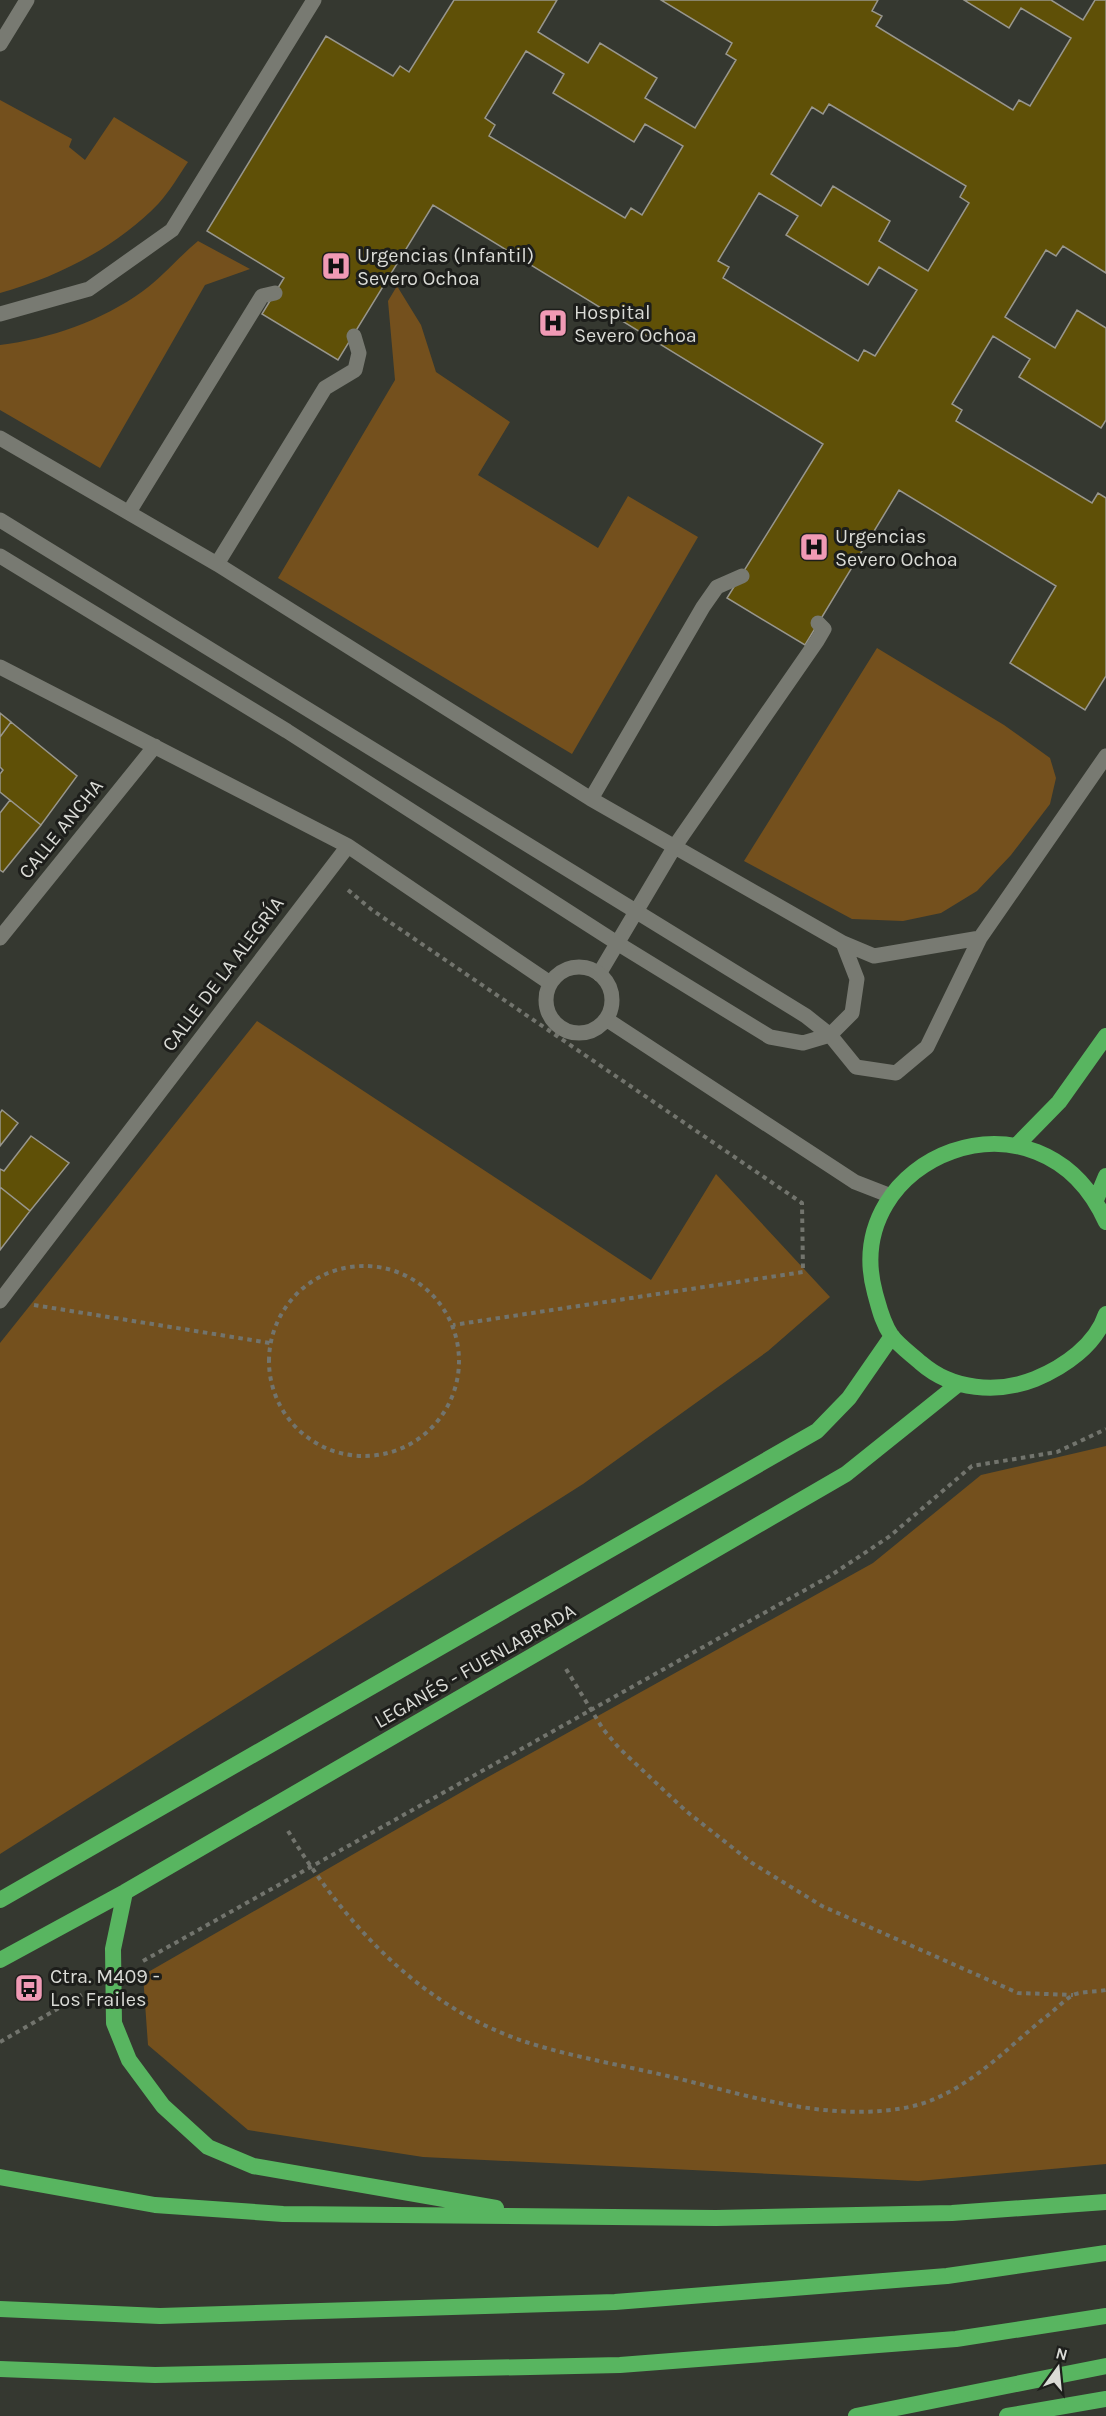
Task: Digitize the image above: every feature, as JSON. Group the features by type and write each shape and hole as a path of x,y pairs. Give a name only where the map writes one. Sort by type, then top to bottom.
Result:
{"highway":[{"path":"1018,1144 1059,1102 1106,1036"},
{"path":"1105,1322 1077,1355 1057,1370 1019,1385 957,1385 924,1365 892,1336 881,1315 870,1275 874,1233 891,1196 920,1167 957,1148 999,1143 1018,1144 1048,1157 1070,1171 1096,1200 1106,1222"},
{"path":"1096,1200 1106,1176"},
{"name":"LEGANÉS - FUENLABRADA","path":"0,1900 817,1431 849,1398 892,1336"},
{"name":"LEGANÉS - FUENLABRADA","path":"0,1960 273,1807 846,1473 957,1385"},
{"path":"125,1892 113,1949 114,2023 129,2060 164,2106 208,2147 253,2166 544,2217"},
{"path":"0,2177 155,2205 283,2214 716,2218 952,2213 1106,2202"},
{"path":"0,2309 160,2316 615,2302 946,2276 1106,2253"},
{"path":"0,2369 155,2375 620,2365 956,2339 1106,2316"},
{"path":"856,2416 1106,2366"},
{"path":"1007,2416 1106,2399"}],"street":[{"path":"0,44 27,0"},
{"path":"0,314 89,289 172,230 314,0"},
{"path":"129,512 262,296 275,293"},
{"path":"217,564 325,388 355,370 359,353 354,336"},
{"path":"0,438 217,564 591,799 843,944 874,956 980,938"},
{"path":"0,520 806,1016 830,1035 856,1067 896,1073 927,1047 980,938 1102,762"},
{"path":"0,556 287,731 617,943 770,1037 803,1043 830,1035 852,1013 857,979 843,944"},
{"path":"591,799 703,607 717,587 742,576"},
{"path":"599,974 675,846 825,629 818,623"},
{"path":"0,667 348,846 550,983"},
{"name":"CALLE ANCHA","path":"0,938 155,746"},
{"name":"CALLE DE LA ALEGRÍA","path":"0,1300 348,846"},
{"path":"578,967 599,974 611,993 612,1004 606,1019 594,1030 583,1033 562,1029 554,1022 545,1004 550,983 567,969 578,967"},
{"path":"606,1019 855,1182 891,1196"}],"path":[{"path":"327,873 372,910 802,1203 803,1272 453,1325"},
{"path":"347,1266 380,1266 409,1276 436,1297 453,1325 460,1357 456,1390 434,1427 407,1448 375,1456 341,1455 310,1441 286,1418 271,1388 267,1361 273,1328 290,1299 315,1278 347,1266"},
{"path":"0,1300 270,1343"},
{"path":"0,2042 592,1712 861,1557 920,1513 972,1466 1057,1452 1106,1429"},
{"path":"551,1646 592,1712 619,1748 686,1811 752,1863 822,1906 1018,1993 1074,1995 1106,1990"},
{"path":"273,1807 311,1868 361,1933 384,1954 455,2009 496,2030 564,2053 658,2073 780,2105 846,2111 878,2110 910,2107 941,2097 967,2083 1074,1995"}],"shaded area":[{"path":"0,100 72,139 69,147 85,160 114,117 188,162 159,203 106,247 65,269 0,293"},
{"path":"198,241 250,269 205,285 100,468 0,410 0,345 56,333 93,320 127,302 150,285"},
{"path":"397,286 421,325 436,372 510,422 478,475 598,548 628,496 698,537 572,754 278,578 395,380 388,301"},
{"path":"877,648 1004,725 1050,758 1056,778 1050,804 1011,855 977,891 941,913 903,921 852,919 744,861"},
{"path":"257,1021 651,1280 716,1174 830,1297 768,1351 583,1484 0,1854 0,1343"},
{"path":"1106,1446 1106,2164 918,2181 423,2157 248,2130 148,2045 143,1975 479,1782 873,1563 981,1475"}],"building":[{"name":"Hospital Severo Ochoa","path":"454,0 557,0 538,32 588,63 600,43 657,78 645,98 695,128 736,60 726,54 732,43 661,0 878,0 872,11 882,16 876,26 1013,110 1019,100 1030,106 1071,38 1021,8 1009,28 964,0 1051,0 1083,20 1095,0 1106,0 1106,273 1063,246 1056,256 1046,250 1005,317 1055,348 1077,310 1106,328 1106,420 1101,428 1019,377 1030,359 993,336 952,404 962,410 956,421 1092,503 1098,493 1106,498 1106,676 1085,710 1010,663 1056,586 899,490 805,645 727,598 823,444 433,205 338,360 262,314 284,278 207,231 326,36 393,76 400,66 409,72","holes":["526,51 564,74 553,93 634,142 645,124 683,146 642,215 631,208 625,218 489,136 495,125 485,118","829,104 966,186 960,197 969,203 928,271 879,241 890,221 833,186 821,206 771,174 812,107 823,114","759,193 798,216 786,235 868,285 879,267 917,290 875,356 864,350 858,361 723,278 729,267 718,261"]},
{"path":"0,713 11,722 0,737"},
{"path":"11,722 77,776 41,825 0,792 0,774 3,770 0,767 0,737"},
{"path":"10,800 41,825 3,872 0,870 0,813"},
{"path":"2,1110 18,1123 0,1146 0,1113"},
{"path":"31,1136 69,1163 30,1211 0,1187 0,1169 4,1171"},
{"path":"0,1187 30,1211 0,1250"}],"place":[{"name":"Urgencias (Infantil) Severo Ochoa","path":"336,266"},
{"name":"Hospital Severo Ochoa","path":"553,323"},
{"name":"Urgencias Severo Ochoa","path":"814,547"},
{"name":"Ctra. M409 - Los Frailes","path":"29,1988"}]}
